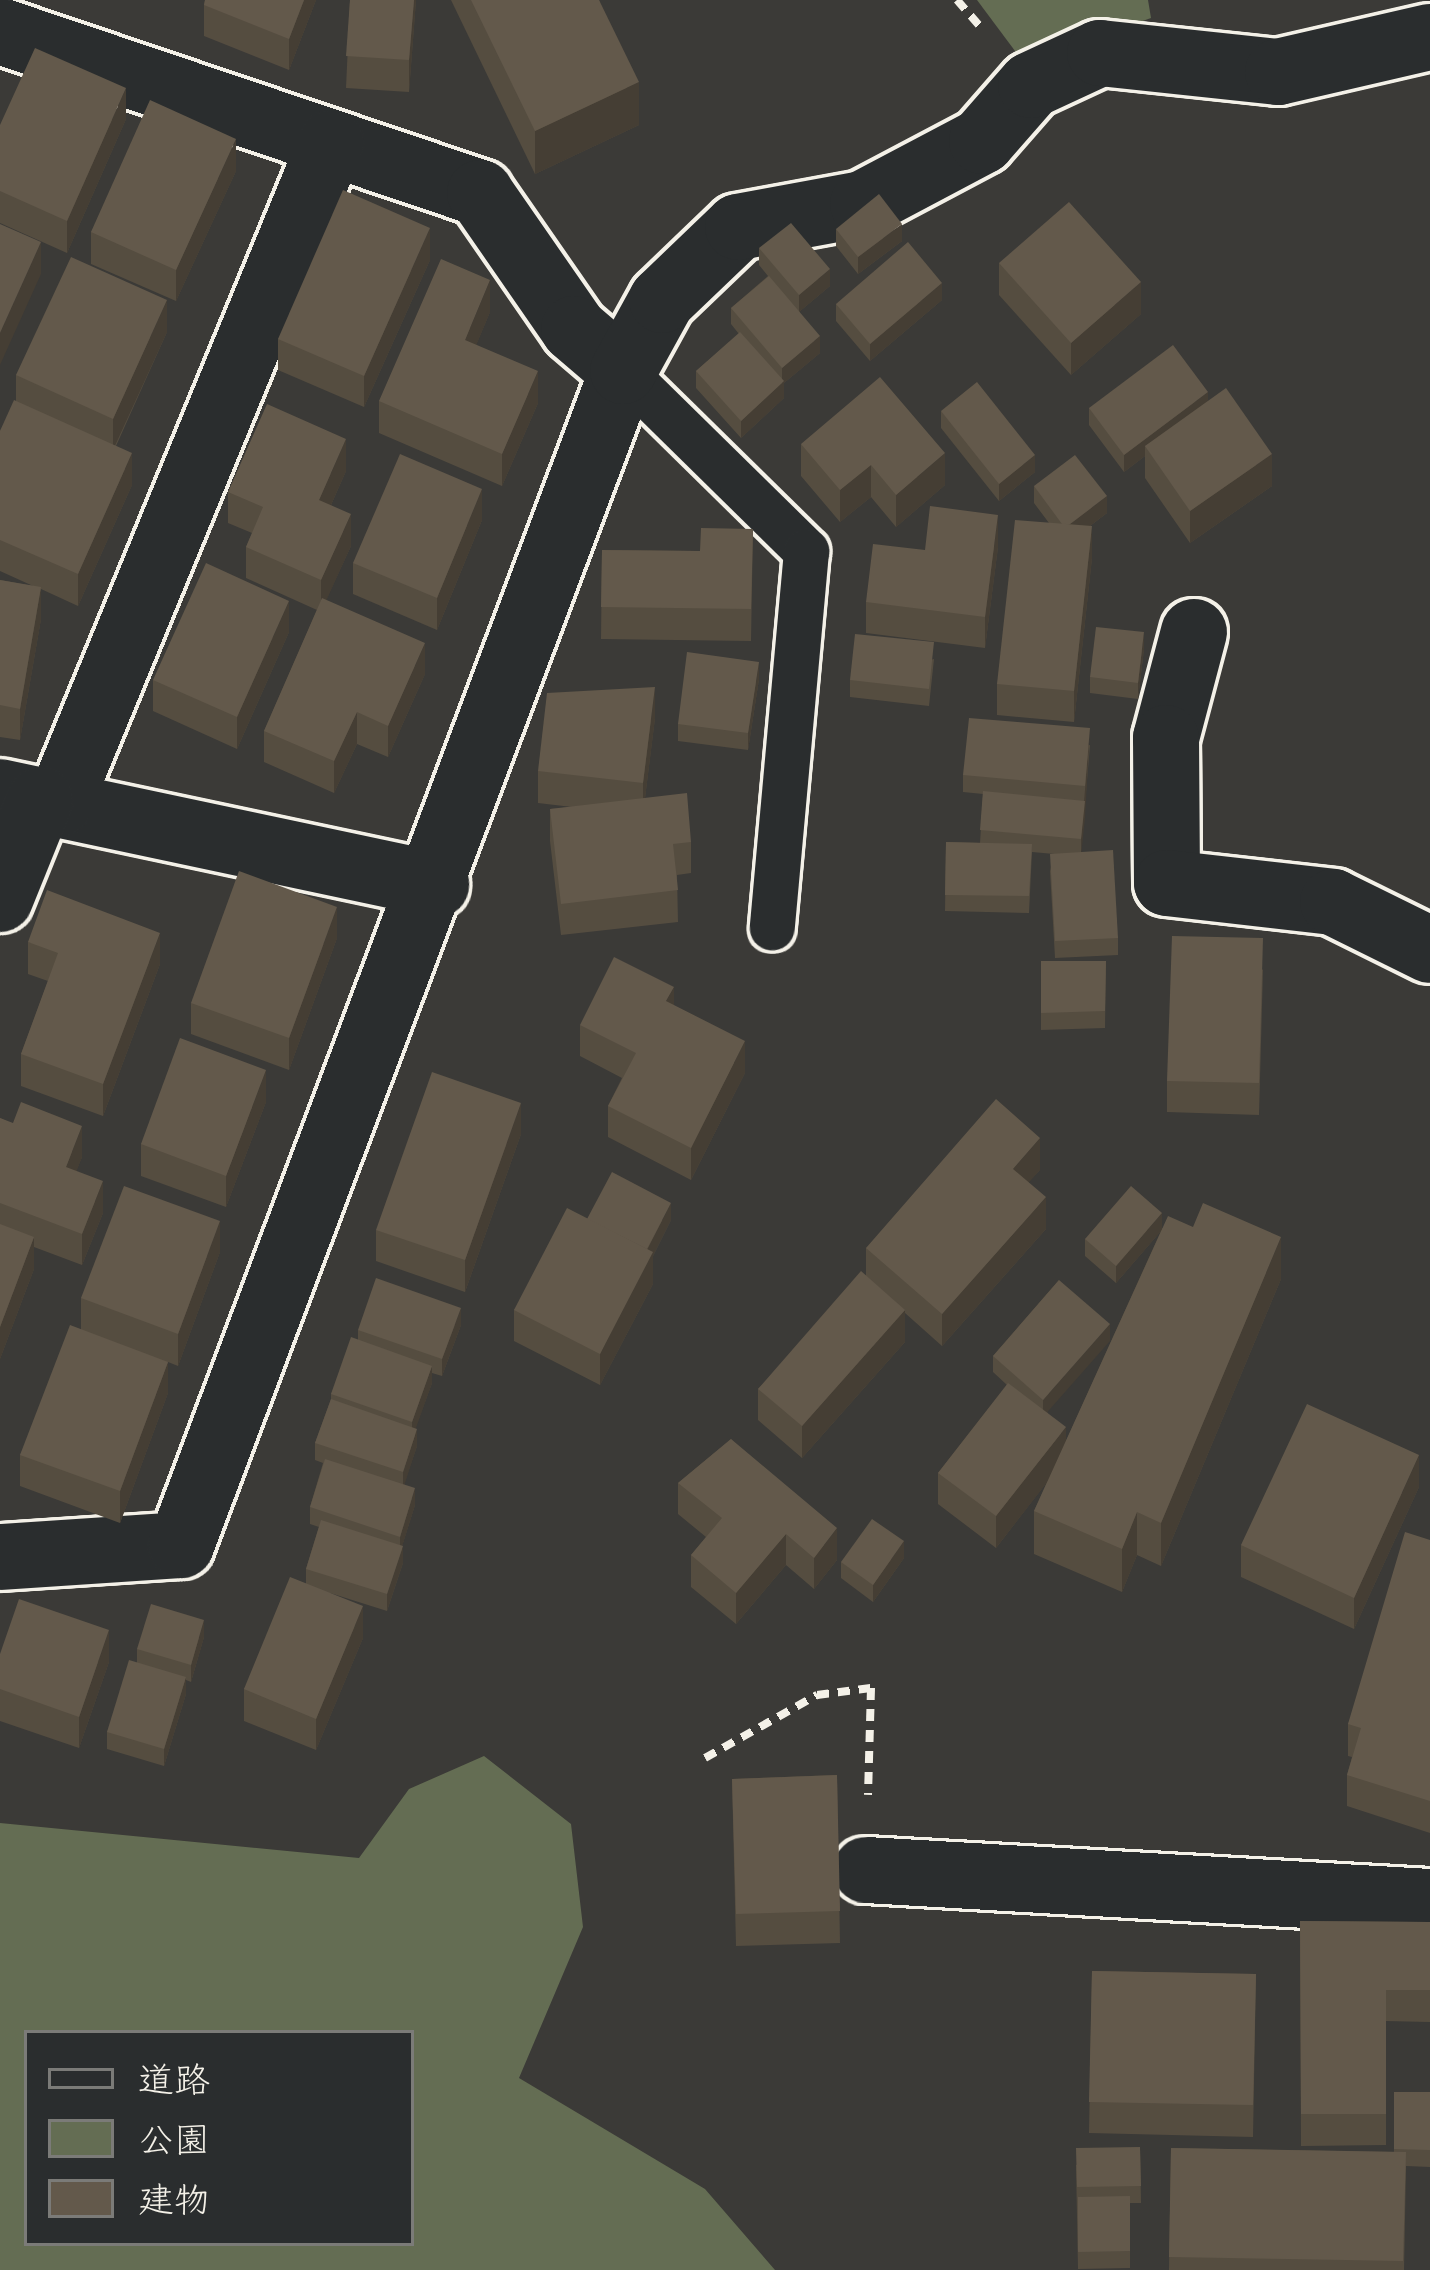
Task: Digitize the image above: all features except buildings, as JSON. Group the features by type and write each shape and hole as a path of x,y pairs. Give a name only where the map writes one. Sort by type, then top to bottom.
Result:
{"street":[{"path":"0,31 480,193 574,329 622,371"},
{"path":"0,1557 182,1546 436,885 622,371 662,300 739,227 862,204 982,141 1031,85 1100,53 1278,72 1430,37"},
{"path":"0,899 33,799 331,142"},
{"path":"1193,632 1166,738 1167,883 1333,902 1430,950"},
{"path":"33,799 436,885"},
{"path":"866,1870 1430,1902"}],"lane":[{"path":"622,371 806,551 772,926"}],"path":[{"path":"705,1758 817,1696 872,1688 866,1870"}],"green space":[{"path":"977,0 1148,0 1151,18 1024,63"},
{"path":"484,1756 571,1824 583,1927 519,2078 705,2189 775,2270 0,2270 0,1823 359,1858 409,1789"}]}
